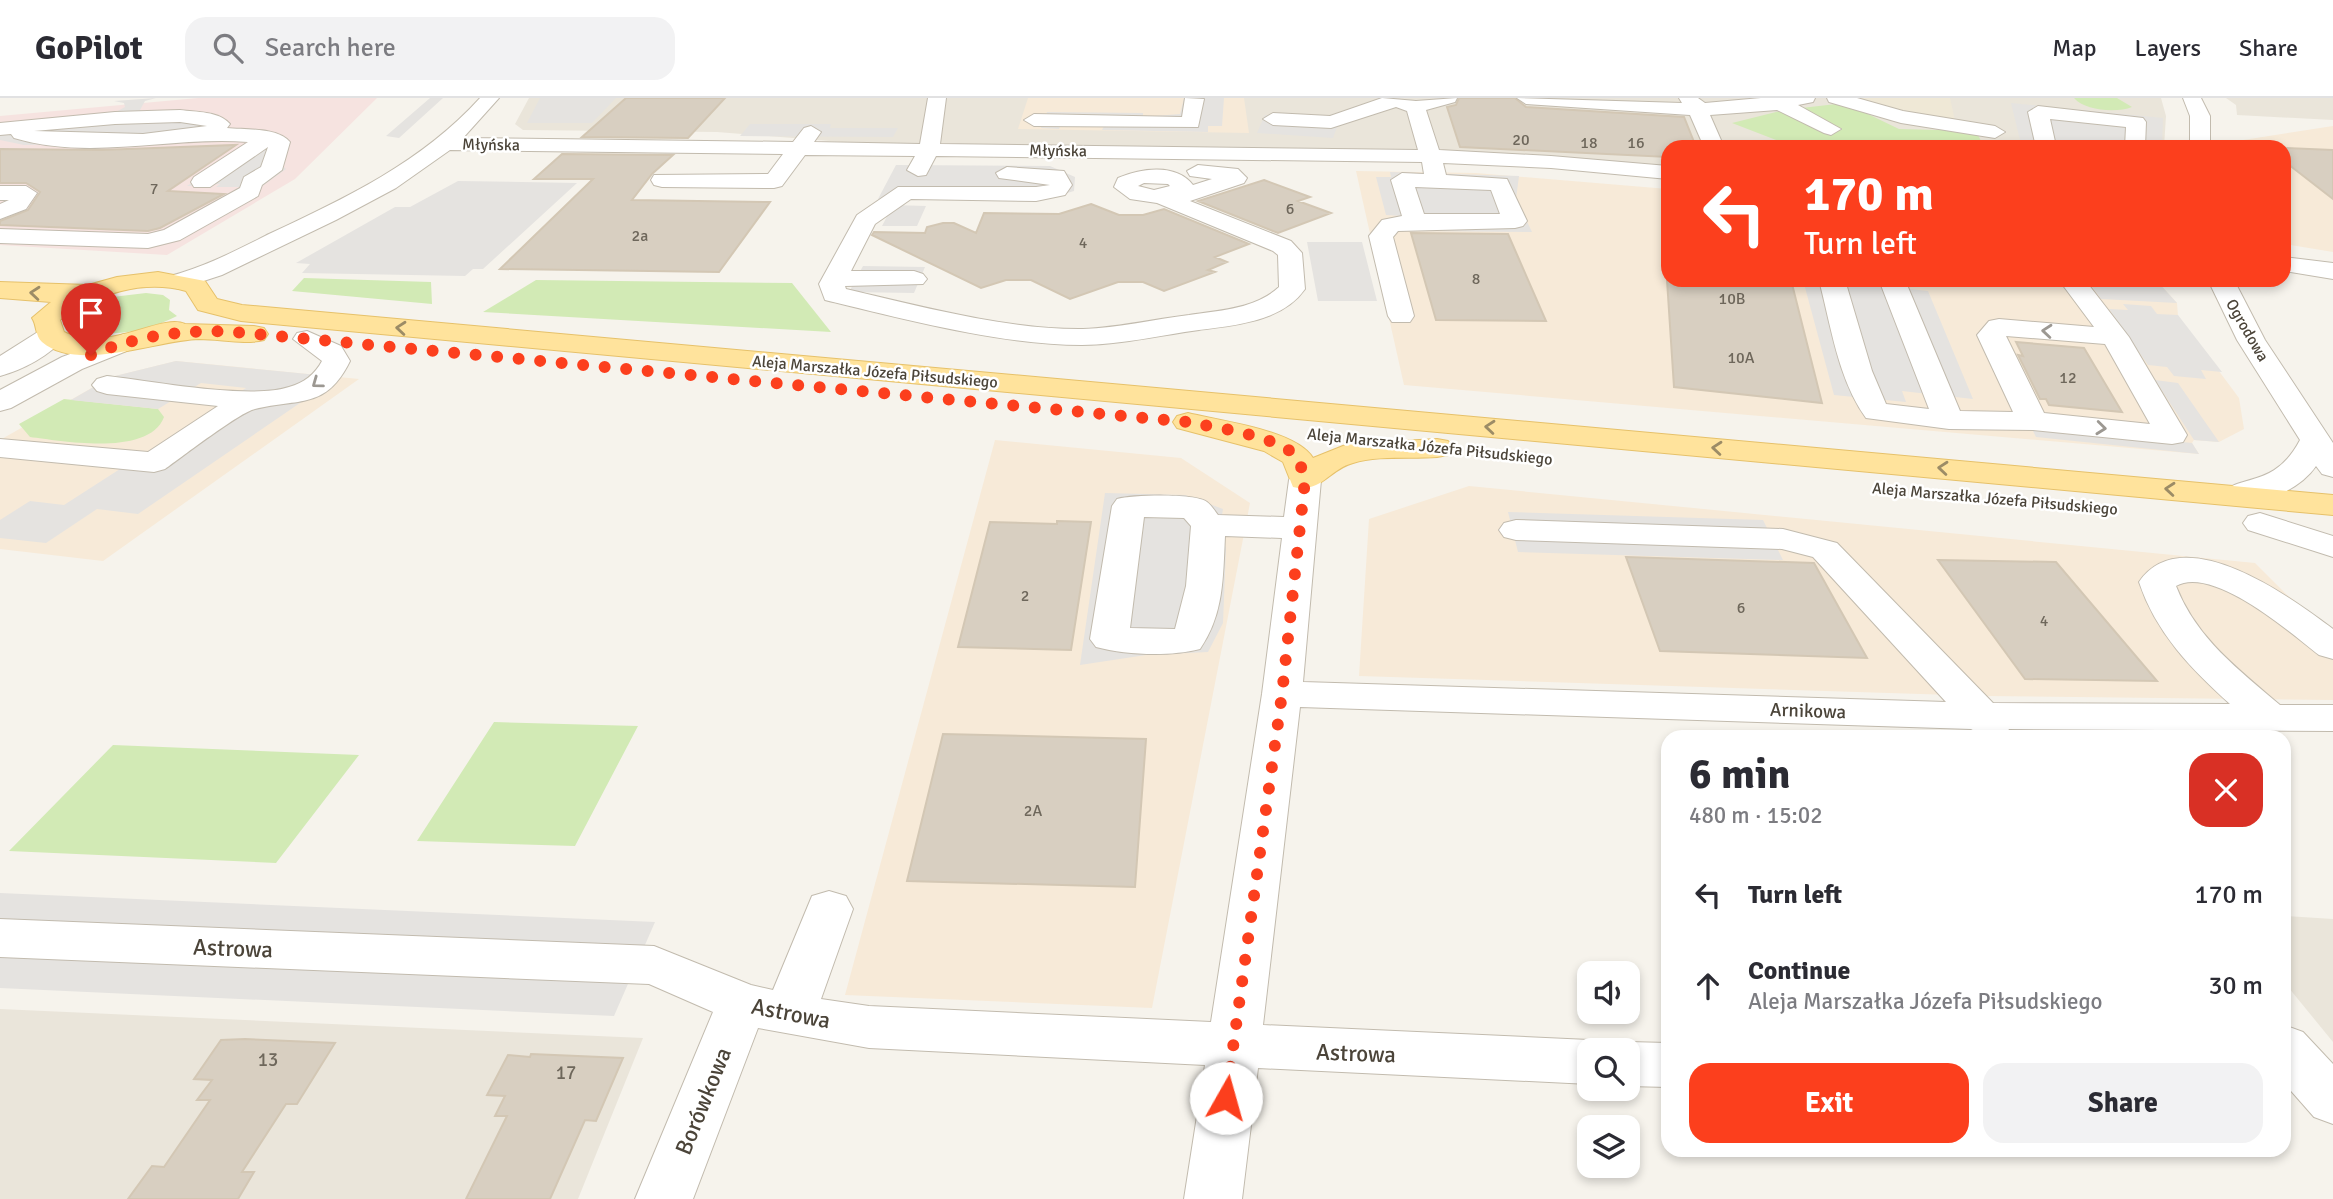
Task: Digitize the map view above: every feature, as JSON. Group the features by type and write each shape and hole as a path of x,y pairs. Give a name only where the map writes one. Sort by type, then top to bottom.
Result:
{"main road":[{"path":"0,290 66,294 149,280 179,281 196,286 208,304 189,323 138,340 72,344 48,327 0,310"},
{"path":"48,327 71,302 118,285"},
{"name":"Aleja Marszałka Józefa Piłsudskiego","path":"208,304 248,313 468,334 2333,505"},
{"name":"Aleja Marszałka Józefa Piłsudskiego","path":"138,340 198,331 307,339 1437,448 2333,530"},
{"path":"1188,422 1275,444 1297,457 1305,480 1330,461 1348,453 1437,448"}],"street":[{"path":"124,117 139,98"},
{"path":"179,281 217,269 291,235 416,165 447,144 472,121 490,98"},
{"path":"909,193 929,149 937,98"},
{"path":"1273,119 1331,122 1401,102 1448,98"},
{"path":"1526,98 1692,103 1765,103 1806,98"},
{"path":"1836,98 1998,140"},
{"path":"2192,98 2200,116 2200,140"},
{"path":"1034,120 1191,123 1194,99"},
{"path":"1401,102 1421,118 1428,156 1437,181"},
{"path":"1692,103 1710,140"},
{"path":"1765,103 1831,129"},
{"path":"1987,110 1998,140"},
{"path":"0,129 124,117 206,118 220,124 208,133"},
{"path":"1072,150 1082,121"},
{"path":"0,236 130,243 172,235 250,191 252,182 271,170 280,142 268,138 208,133 173,138 39,140 21,134 27,127"},
{"path":"755,129 806,138 888,131"},
{"path":"2044,136 2065,140"},
{"path":"2044,136 2084,140"},
{"path":"202,182 268,138"},
{"path":"662,180 774,181 806,138"},
{"name":"Młyńska","path":"447,144 533,145 552,151 682,153 806,138 929,149 1072,150 1201,162 1428,156 1551,162 1661,172"},
{"path":"1201,162 1236,178 1168,191 1201,162"},
{"path":"909,193 1036,194 1057,190 1061,185 1056,176 1043,173 909,193 872,214 835,278 831,289 841,299 1058,337 1085,337 1239,316 1276,304 1288,296 1293,282 1290,253 1282,246 1168,191"},
{"path":"1401,316 1381,236 1390,225 1415,221 1515,221 1499,184 1402,180 1415,221"},
{"path":"0,192 26,193 18,204 0,212"},
{"path":"208,304 218,283 275,251 291,235"},
{"path":"2291,265 2333,271"},
{"path":"835,278 915,279"},
{"path":"1834,287 1871,408 1887,416 2033,421 2172,435 2123,349 2077,287"},
{"path":"1895,287 1950,420"},
{"name":"Ogrodowa","path":"2224,287 2251,340 2277,379 2324,434 2333,467"},
{"path":"0,366 38,347 48,327"},
{"path":"2033,421 1991,335 1999,327 2123,349"},
{"path":"107,385 247,400 288,397 308,390 332,372 336,361 331,352 307,339"},
{"path":"0,402 72,363 138,340"},
{"path":"4,439 155,463 247,400"},
{"path":"2238,495 2270,488 2301,469 2324,434"},
{"path":"1213,1199 1282,694 1305,480"},
{"path":"2260,523 2333,547"},
{"path":"1208,525 1299,528"},
{"path":"1516,530 1783,539 1825,550 1992,726"},
{"path":"2269,717 2201,656 2162,601 2157,582 2173,573 2214,572 2254,590 2333,647"},
{"name":"Arnikowa","path":"1282,694 1992,726 2269,717 2333,718"},
{"name":"Borówkowa","path":"664,1199 766,1009 829,909"},
{"name":"Astrowa","path":"0,938 654,965 766,1009 869,1027 1232,1047 1577,1061"},
{"path":"2291,1058 2314,1094"},
{"path":"1640,1064 1661,1065"}],"shaded area":[{"path":"156,98 145,101 140,110 226,131 285,137 287,139 278,162 286,169 261,187 216,187 220,184 187,186 252,144 249,139 24,145 0,140 0,123 114,113 125,107 124,103 114,101"},
{"path":"198,98 377,98 295,179 167,255 0,245 0,116"},
{"path":"430,98 443,98 399,138 386,136"},
{"path":"529,98 2161,98 2166,116 2164,140 1661,140 1661,172 1551,162 929,149 717,132 523,130 515,124"},
{"path":"540,98 616,98 592,123 527,123"},
{"path":"1028,98 1244,98 1249,133 1018,129"},
{"path":"1184,98 1224,98 1222,126 1208,126 1208,132 1102,130 1104,126 1061,124 1059,129 1041,128 1047,112 1143,113 1143,117 1180,114"},
{"path":"1843,98 1950,98 1956,125"},
{"path":"2226,98 2333,98 2333,120 2237,115 2236,105"},
{"path":"2011,103 2163,118 2162,140 2020,140"},
{"path":"1265,115 1340,119 1333,138 1257,133"},
{"path":"750,124 831,124 830,128 898,128 893,137 740,136"},
{"path":"2333,126 2333,252 2291,245 2291,140 2243,140"},
{"path":"896,165 1050,166 1075,177 1074,191 1043,200 878,199"},
{"path":"1356,171 1476,173 1661,188 1661,287 2162,287 2177,303 2178,316 2239,398 2244,429 2219,442 2194,440 2192,443 2199,454 1404,385"},
{"path":"1390,172 1519,176 1516,199 1532,232 1407,231 1402,216 1386,215 1376,177 1391,177"},
{"path":"458,181 577,183 483,269 473,269 465,276 302,273 310,264 296,263 395,207 410,207"},
{"path":"893,205 926,206 917,226 882,226"},
{"path":"1307,242 1362,242 1377,301 1318,301"},
{"path":"863,266 925,267 914,293 849,292"},
{"path":"1805,287 1908,287 1928,291 1973,399 1902,391 1906,402 1834,395"},
{"path":"2092,287 2162,287 2177,303 2101,299"},
{"path":"2123,304 2151,306 2157,314 2178,315 2222,372 2201,370 2206,379 2174,376 2167,367 2148,365 2109,309 2128,310"},
{"path":"176,361 359,379 103,561 0,549 0,440 111,377"},
{"path":"176,361 338,377 138,514 97,509 46,543 0,538 0,520 30,501 64,505 246,388 201,383 158,409 71,400 111,377"},
{"path":"2155,380 2178,383 2219,442 2194,440"},
{"path":"2031,427 2192,443 2199,454 2036,437"},
{"path":"995,440 1181,458 1250,503 1152,1008 845,995"},
{"path":"1469,486 2255,563 2287,595 2333,629 2333,700 1984,696 1359,676 1369,519"},
{"path":"1105,493 1185,495 1223,509 1219,534 1226,548 1223,623 1208,652 1146,655 1080,665"},
{"path":"1508,512 1763,520 1783,560 1518,552"},
{"path":"0,893 655,922 614,1016 0,988"},
{"path":"2291,916 2333,919 2333,1042 2291,991"},
{"path":"0,1009 643,1038 578,1199 0,1199"}],"green space":[{"path":"2074,98 2117,98 2132,107 2102,110 2086,106"},
{"path":"1845,103 1899,129 1976,131 1980,140 1776,140 1732,123 1784,110"},
{"path":"304,278 431,282 432,304 292,291"},
{"path":"536,280 792,283 831,332 483,312"},
{"path":"146,293 163,295 170,300 169,310 177,316 144,329 107,333 85,328 82,314 75,310 104,298"},
{"path":"64,399 158,409 164,417 155,430 141,438 103,444 30,437 19,424"},
{"path":"494,722 638,726 575,846 417,841"},
{"path":"113,745 359,755 276,863 9,851"}],"building":[{"path":"626,98 725,98 688,138 582,137"},
{"path":"1459,98 1515,98 1526,107 1684,117 1693,140 1661,140 1661,157 1460,147 1447,107 1456,105"},
{"path":"236,145 168,191 224,194 160,228 148,231 0,225 0,221 28,210 40,192 26,183 0,183 0,149 101,150"},
{"path":"2291,148 2333,150 2333,199 2291,166"},
{"path":"562,154 673,155 652,174 632,200 770,202 719,272 500,269 593,179 534,179"},
{"path":"1264,180 1310,197 1298,201 1331,213 1278,233 1198,201"},
{"path":"1091,204 1119,215 1143,215 1164,209 1249,244 1215,257 1227,262 1208,270 1215,272 1164,291 1143,282 1118,282 1070,299 1031,280 1006,280 981,288 872,235 874,232 925,233 927,227 943,223 954,223 976,233 984,213 1059,214"},
{"path":"1411,233 1508,234 1546,321 1436,320"},
{"path":"1667,287 1793,287 1822,403 1674,387"},
{"path":"2016,342 2084,348 2122,412 2049,405 2046,399 2040,399 2018,355 2023,356"},
{"path":"1057,521 1091,522 1071,650 958,647 990,522 1057,524"},
{"path":"1626,557 1814,563 1867,658 1660,651"},
{"path":"1938,560 2056,562 2157,681 2025,679"},
{"path":"943,734 1146,739 1135,887 907,881"},
{"path":"221,1040 335,1043 297,1104 286,1104 242,1172 254,1172 238,1199 128,1199 152,1166 164,1167 210,1100 197,1100 212,1080 194,1079"},
{"path":"531,1054 623,1058 596,1121 585,1120 550,1199 466,1199 507,1116 495,1116 505,1096 487,1095 508,1055 530,1057"}],"route":[{"path":"91,355 124,342 171,334 198,331 234,332 1188,422 1275,444 1297,457 1305,480 1284,674 1226,1098"}]}
